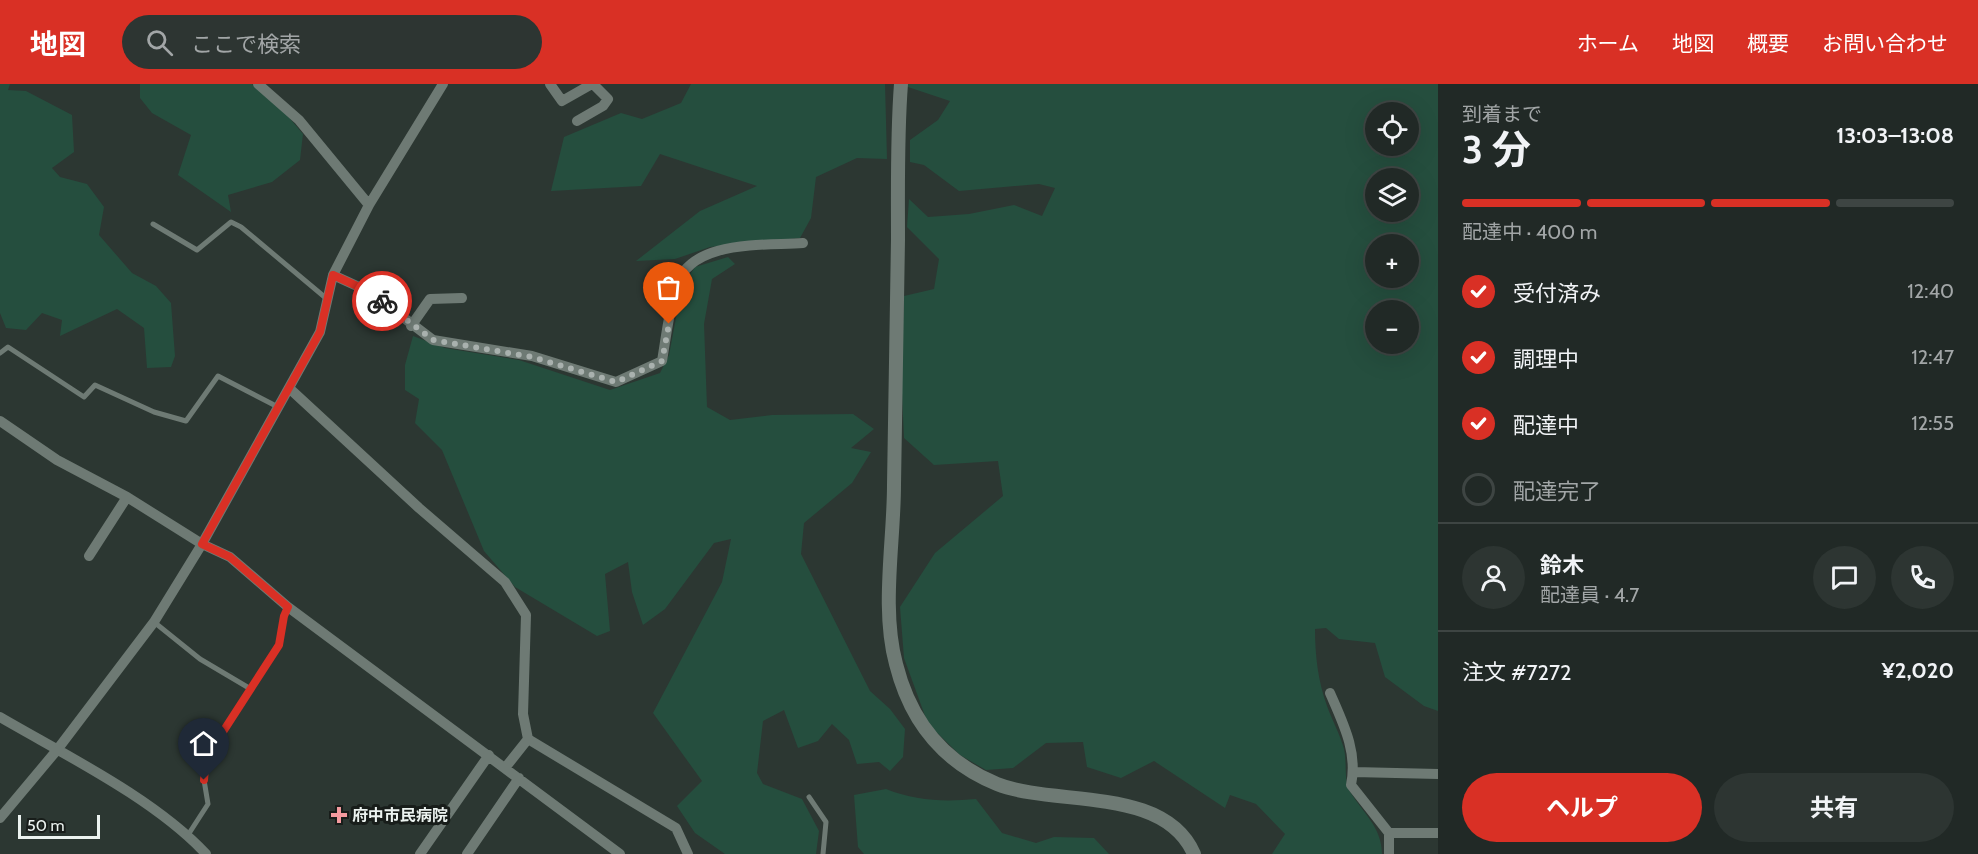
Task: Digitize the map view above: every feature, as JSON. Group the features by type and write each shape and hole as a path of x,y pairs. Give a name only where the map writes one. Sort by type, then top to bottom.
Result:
{"street":[{"path":"258,84 299,120 369,205"},
{"path":"0,818 57,750 154,622 202,544 320,332 333,275 369,205 443,84"},
{"path":"550,84 562,101 593,84 608,99 603,106 577,121"},
{"path":"901,84 894,522 889,628 896,663 906,695 918,722 930,737 972,773 1027,794 1121,804 1158,817 1177,831 1194,854"},
{"path":"333,275 370,292 411,326 433,340 532,357 616,382 662,361 676,286 683,272 699,257 732,248 803,243"},
{"path":"411,326 430,299 462,298"},
{"path":"290,388 419,508 505,582 526,615 523,714 528,738 675,828 688,854"},
{"path":"1,425 57,460 127,496 202,544 230,557 288,607 620,854"},
{"path":"89,555 127,496"},
{"path":"1330,693 1349,737 1354,772 1352,785 1389,833 1389,854"},
{"path":"0,717 106,778 188,835 200,851"},
{"path":"505,768 528,738"},
{"path":"420,854 489,756"},
{"path":"1354,772 1438,774"},
{"path":"467,854 519,778"},
{"path":"1389,833 1438,833"}],"lane":[{"path":"153,224 197,250 231,222 241,227 327,299"},
{"path":"0,353 8,347 84,397 95,385 154,412 186,421 218,376 278,407"},
{"path":"188,835 208,804 204,780 206,758 249,688 279,645 284,616 288,607"},
{"path":"154,622 200,659 249,688"},
{"path":"809,797 826,822 823,854"}],"green space":[{"path":"0,84 10,84 8,90 26,91 72,115 74,152 52,168 60,177 87,184 104,207 99,235 132,273 156,286 171,303 175,356 171,367 147,368 144,328 117,309 60,336 62,320 42,313 26,330 6,328 0,313"},
{"path":"140,84 252,84 281,108 303,134 300,160 272,182 228,195 231,212 178,175 191,135 152,113 140,98"},
{"path":"691,84 885,84 887,159 857,158 816,177 811,218 800,238 710,247 675,259 636,261 700,211 757,186 660,154 641,186 551,191 564,137 621,113 642,119 681,103"},
{"path":"908,84 1438,84 1438,711 1424,706 1385,677 1375,643 1339,639 1326,628 1315,629 1319,678 1344,749 1347,786 1375,828 1382,854 1272,854 1285,834 1256,804 1230,795 1225,808 1154,761 1121,778 1087,767 1083,742 1046,743 1013,768 986,770 960,755 928,724 904,658 900,607 935,553 1003,496 998,461 934,465 904,438 901,372 904,296 934,289 939,259 907,227 909,199 928,217 969,214 1014,205 1042,216 1055,188 1039,184 959,191 924,165 910,162 910,140 938,120 950,101 908,87"},
{"path":"728,257 735,264 712,279 704,324 707,407 730,420 772,415 853,414 874,429 851,448 871,452 852,483 804,523 801,554 870,691 890,709 905,729 903,757 890,771 879,762 857,764 849,740 832,724 818,741 798,748 784,710 763,721 757,773 763,784 802,799 819,831 816,854 725,854 695,833 677,806 702,781 653,713 722,582 731,539 714,543 665,609 643,625 632,592 628,562 605,574 610,631 597,636 515,587 484,551 442,450 415,423 419,399 405,390 405,365 413,336 445,348 519,360 610,390 660,373 669,355 682,286 695,267"},
{"path":"886,789 930,800 976,799 1002,833 1036,843 1054,837 1094,838 1109,854 864,854 858,847 854,795"}],"way so far":[{"path":"382,301 411,326 433,340 532,357 616,382 662,361 669,324"}],"place":[{"name":"府中市民病院","path":"339,815"}],"route":[{"path":"204,780 206,758 249,688 279,645 284,616 288,607 230,557 202,544 320,332 333,275 370,292 382,301"}]}
